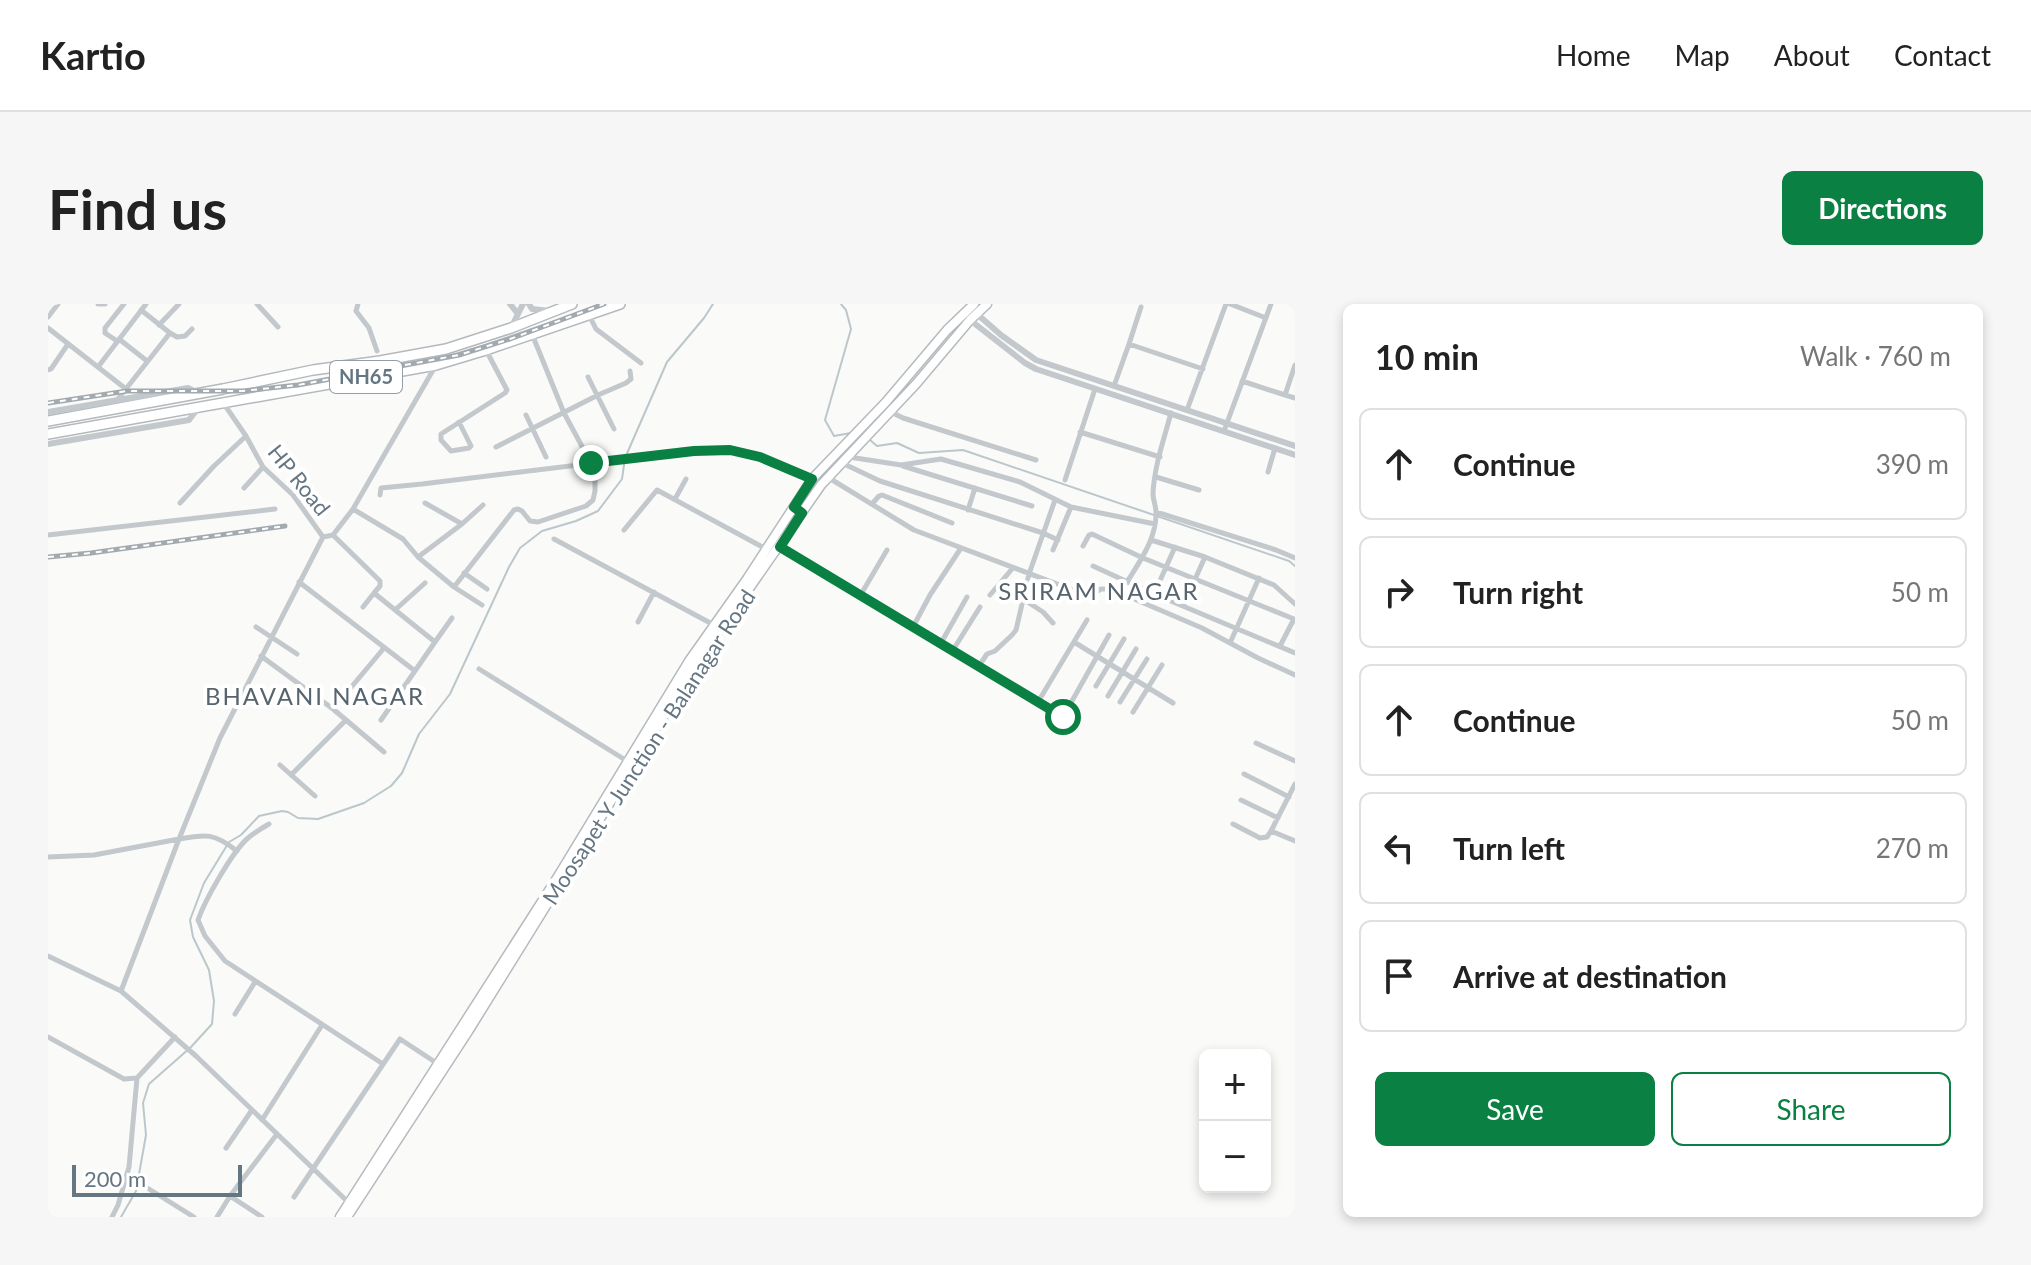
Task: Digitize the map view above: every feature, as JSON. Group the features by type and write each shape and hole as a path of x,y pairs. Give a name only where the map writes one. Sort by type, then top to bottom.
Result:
{"highway":[{"name":"NH65","path":"48,421 313,370 446,349 572,304"},
{"name":"NH65","path":"48,434 436,365 532,334 590,310 620,304"}],"main road":[{"path":"340,1217 557,878 689,661 798,510 812,479 842,447 869,427 947,330 974,304"},
{"name":"Moosapet Y Junction - Balanagar Road","path":"347,1217 475,1019 689,675 780,547 798,510 847,457 869,427 891,412 987,304"}],"street":[{"path":"48,317 58,304"},
{"path":"98,304 105,304"},
{"path":"124,304 104,330 105,333 147,361"},
{"path":"98,367 146,304"},
{"path":"159,325 179,304"},
{"path":"358,304 356,311 369,328 377,351"},
{"path":"1187,410 1228,304 1266,318"},
{"path":"1225,427 1271,304"},
{"path":"260,305 278,327"},
{"path":"519,306 552,311"},
{"path":"519,306 532,319"},
{"path":"511,328 519,306"},
{"path":"1114,386 1141,307"},
{"path":"141,310 170,333 180,337 192,329"},
{"path":"590,310 596,329 641,363"},
{"path":"974,317 1036,360 1187,410 1295,455"},
{"path":"974,317 1025,363 1036,369 1171,413 1295,446"},
{"path":"48,328 126,389"},
{"path":"118,399 170,333"},
{"path":"454,587 514,510 522,511 533,522 586,506 593,500 595,476 591,463 564,413 532,334"},
{"path":"48,370 68,344"},
{"path":"1129,344 1203,369"},
{"path":"459,422 471,446 449,450 440,437 459,422 507,390 486,350"},
{"path":"121,991 220,738 261,656 323,537 333,535 353,509 436,365"},
{"path":"1285,395 1295,365"},
{"path":"496,447 626,383 631,379 630,371"},
{"path":"588,377 614,429"},
{"path":"1242,381 1295,398"},
{"path":"48,412 188,388 198,393"},
{"path":"1065,480 1095,389"},
{"name":"HP Road","path":"223,403 263,467 293,495 323,537"},
{"path":"48,444 189,420 198,408"},
{"path":"891,412 1036,460"},
{"path":"1127,582 1151,540 1156,513 1153,495 1171,413"},
{"path":"526,415 546,457"},
{"path":"1080,432 1160,457"},
{"path":"180,503 246,436"},
{"path":"1268,472 1275,448"},
{"path":"380,495 381,488 395,486 694,451 730,450 760,457 812,479"},
{"path":"847,457 901,465 1032,506"},
{"path":"847,457 880,481 1058,540"},
{"path":"901,465 941,459 1020,482 1071,507 1155,524"},
{"path":"244,488 263,467"},
{"path":"1156,477 1199,490"},
{"path":"828,478 914,530 1089,596 1101,589 1111,589 1176,616 1295,675"},
{"path":"675,499 686,479"},
{"path":"968,510 975,488"},
{"path":"624,530 653,493 661,491 767,549"},
{"path":"872,504 882,495 952,523"},
{"path":"979,666 987,654 995,651 1012,635 1055,500"},
{"path":"425,503 462,524"},
{"path":"418,557 483,505"},
{"path":"1053,550 1071,507"},
{"path":"48,535 275,509"},
{"path":"353,509 403,539 418,557 482,605"},
{"path":"1156,513 1295,558"},
{"path":"1083,546 1090,534 1294,618 1280,646"},
{"path":"333,535 380,581 380,586 363,607"},
{"path":"554,539 715,625"},
{"path":"1151,540 1259,578 1274,585 1295,604"},
{"path":"780,547 1063,717 1109,635"},
{"path":"1154,594 1175,547"},
{"path":"913,627 961,548"},
{"path":"860,596 887,550"},
{"path":"1183,606 1205,557"},
{"path":"1093,566 1295,653"},
{"path":"990,595 1012,569"},
{"path":"464,573 487,589"},
{"path":"1230,643 1259,578"},
{"path":"299,582 415,671"},
{"path":"395,610 425,583"},
{"path":"638,622 654,592"},
{"path":"374,593 435,642"},
{"path":"941,643 967,597"},
{"path":"1023,599 1053,623"},
{"path":"953,650 980,607"},
{"path":"381,720 452,618"},
{"path":"1038,702 1087,620"},
{"path":"256,627 297,654"},
{"path":"1096,686 1124,639"},
{"path":"1074,642 1173,703"},
{"path":"333,709 384,648"},
{"path":"1108,696 1136,649"},
{"path":"261,656 333,709 384,752"},
{"path":"1120,702 1147,659"},
{"path":"1133,712 1162,665"},
{"path":"479,669 628,762"},
{"path":"291,775 346,720"},
{"path":"1256,743 1295,761"},
{"path":"280,765 315,796"},
{"path":"1233,824 1260,838 1267,837 1293,791 1244,774"},
{"path":"1241,800 1278,818"},
{"path":"269,824 248,838 237,851 202,908 198,920 205,936 225,961 383,1064"},
{"path":"1271,831 1295,841"},
{"path":"48,857 94,855 205,835 221,839 237,851"},
{"path":"48,956 121,991 196,1056 349,1203"},
{"path":"235,1014 255,982"},
{"path":"262,1120 322,1025"},
{"path":"112,1217 129,1167 137,1078 175,1037"},
{"path":"294,1197 400,1039 438,1064"},
{"path":"49,1040 124,1079 137,1078"},
{"path":"226,1148 252,1110"},
{"path":"217,1217 277,1134"},
{"path":"149,1189 194,1217"},
{"path":"230,1196 262,1217"}],"waterway":[{"path":"121,1217 136,1191 146,1135 143,1103 149,1084 212,1024 214,1001 209,970 193,937 190,920 204,883 229,842 241,835 259,816 282,811 298,818 318,819 364,803 391,786 402,773 419,734 450,694 520,548 542,531 598,511 622,479 625,458 667,362 713,304"},
{"path":"841,304 846,310 851,329 825,420 834,436 851,433"},
{"path":"870,440 877,446 897,443 919,453 963,450 1289,561 1295,566"}],"railway":[{"path":"48,403 127,391 243,391 298,385 459,355 604,304"},
{"path":"48,557 285,526"}],"district":[{"name":"SRIRAM NAGAR","path":"1099,592"},
{"name":"BHAVANI NAGAR","path":"315,697"}],"route":[{"path":"591,463 730,450 760,457 812,479 794,507 802,513 780,547 1063,717"}]}
